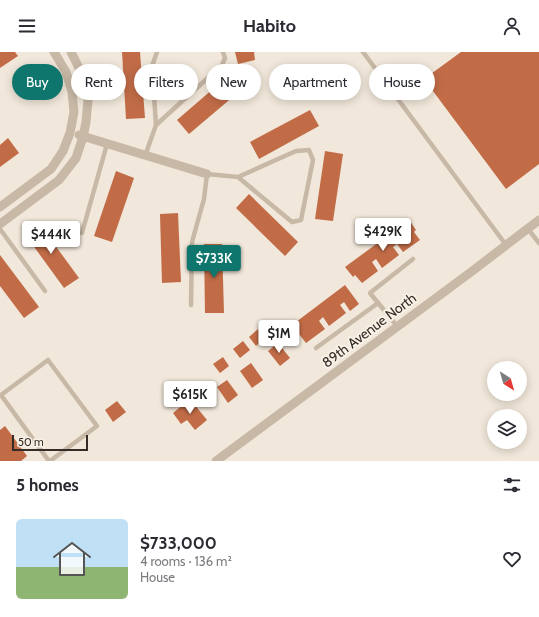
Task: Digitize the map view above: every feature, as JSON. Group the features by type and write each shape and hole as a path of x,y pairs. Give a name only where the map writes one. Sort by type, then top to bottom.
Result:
{"street":[{"path":"0,207 51,169 63,152 70,133 74,112 72,92 66,72 54,52"},
{"path":"0,224 59,180 76,158 83,137 88,100 84,78 71,52"},
{"path":"70,133 207,174"},
{"name":"89th Avenue North","path":"216,461 539,220"}],"lane":[{"path":"145,156 156,124 152,66 157,52"},
{"path":"156,124 222,65 225,58 223,52"},
{"path":"363,52 506,245"},
{"path":"82,233 107,144"},
{"path":"191,305 192,242 204,199 207,174 238,177 296,151 309,150 313,160 300,220 292,222 238,177"},
{"path":"528,228 539,243"},
{"path":"0,230 45,291"},
{"path":"397,326 370,293 413,259"},
{"path":"316,348 378,302"},
{"path":"48,360 97,426 50,461 1,395 48,360"}],"building":[{"path":"0,52 15,52 18,56 0,68"},
{"path":"122,52 140,52 141,64 134,64 134,100 144,100 145,118 126,119 126,64 123,64"},
{"path":"235,52 254,52 255,60 238,64"},
{"path":"461,52 539,52 539,164 506,189 435,94 435,71"},
{"path":"206,95 206,100 229,100 189,134 177,120"},
{"path":"310,110 319,126 259,159 250,142"},
{"path":"8,138 19,153 0,167 0,145"},
{"path":"325,151 343,154 333,221 315,219"},
{"path":"116,171 134,178 112,242 94,236"},
{"path":"249,194 298,242 285,256 236,208"},
{"path":"178,213 181,282 162,283 160,214"},
{"path":"409,220 416,230 414,232 420,240 403,252 397,244 393,247 399,255 382,268 376,259 372,262 378,271 362,283 355,275 353,277 345,267"},
{"path":"38,222 79,278 64,288 24,233"},
{"path":"204,244 222,244 224,313 205,313"},
{"path":"0,255 39,307 24,318 0,286"},
{"path":"345,285 359,304 350,311 344,302 340,305 346,313 329,326 323,317 319,321 325,329 306,343 292,325"},
{"path":"258,329 265,338 256,346 249,337"},
{"path":"243,341 250,350 240,358 233,349"},
{"path":"278,343 290,358 280,366 268,351"},
{"path":"223,357 229,366 220,373 213,364"},
{"path":"251,363 263,380 252,388 240,371"},
{"path":"227,380 238,395 228,403 217,387"},
{"path":"190,399 207,420 195,430 187,420 181,424 173,413"},
{"path":"117,401 126,412 113,422 105,410"},
{"path":"5,426 27,456 21,461 0,461 0,430"}]}
